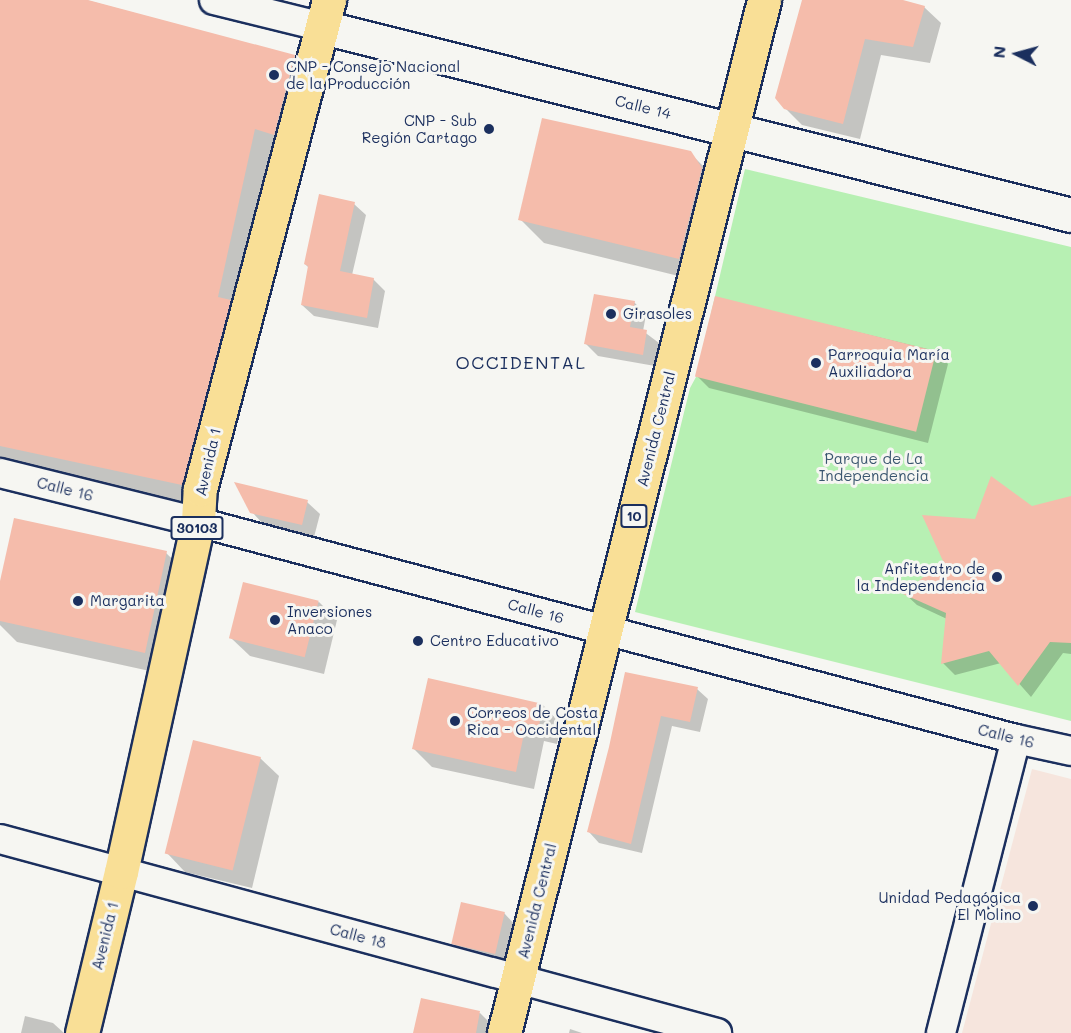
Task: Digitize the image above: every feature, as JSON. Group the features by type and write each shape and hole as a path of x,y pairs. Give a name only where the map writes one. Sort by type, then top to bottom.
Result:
{"main road":[{"name":"Avenida Central","path":"504,1033 764,0"},
{"name":"Calle 14","path":"326,14 731,129 1071,215"},
{"name":"Avenida 1","path":"82,1033 121,872 198,522 200,489 326,14"}],"street":[{"name":"Calle 14","path":"214,0 326,14"},
{"name":"Calle 16","path":"0,473 198,522 1016,739 1071,751"},
{"path":"941,1033 1016,739"},
{"name":"Calle 18","path":"0,839 717,1033"}],"shaded area":[{"name":"Unidad Pedagógica El Molino","path":"1032,769 1071,779 1071,1033 962,1033"}],"green space":[{"name":"Parque de La Independencia","path":"745,169 1071,247 1071,721 635,612 690,388 696,377"}],"building":[{"path":"0,0 88,0 295,55 274,135 255,129 218,297 231,300 182,485 0,446"},
{"path":"802,0 903,0 925,6 913,47 865,39 843,124 784,109 775,98"},
{"path":"542,118 691,151 702,168 679,259 518,220"},
{"path":"319,194 355,202 340,271 374,278 367,318 301,305 308,266 304,264"},
{"name":"Girasoles","path":"594,294 635,301 630,327 647,330 643,355 584,344"},
{"name":"Parroquia María Auxiliadora","path":"715,296 936,351 916,432 695,377"},
{"name":"Anfiteatro de la Independencia","path":"991,476 1032,506 1071,496 1071,643 1050,642 1018,686 989,651 941,664 946,613 903,594 943,561 922,515 975,519"},
{"path":"234,482 308,500 302,525 250,513"},
{"name":"Margarita","path":"14,518 167,551 145,653 0,621 0,581"},
{"name":"Inversiones Anaco","path":"243,582 319,601 305,657 229,638"},
{"path":"625,672 698,687 690,722 661,716 631,844 587,832"},
{"name":"Correos de Costa Rica - Occidental","path":"428,678 543,704 539,726 526,724 516,772 412,749"},
{"path":"193,740 261,757 233,870 165,854"},
{"path":"461,902 505,912 495,954 451,944"},
{"path":"421,998 480,1011 476,1033 413,1033"}],"place":[{"name":"CNP - Consejo Nacional de la Producción","path":"274,75"},
{"name":"CNP - Sub Región Cartago","path":"489,129"},
{"name":"Girasoles","path":"611,314"},
{"name":"Parroquia María Auxiliadora","path":"816,363"},
{"name":"Anfiteatro de la Independencia","path":"997,577"},
{"name":"Margarita","path":"78,601"},
{"name":"Inversiones Anaco","path":"275,620"},
{"name":"Centro Educativo","path":"418,641"},
{"name":"Correos de Costa Rica - Occidental","path":"455,721"},
{"name":"Unidad Pedagógica El Molino","path":"1033,906"}],"district":[{"name":"OCCIDENTAL","path":"521,362"}]}
